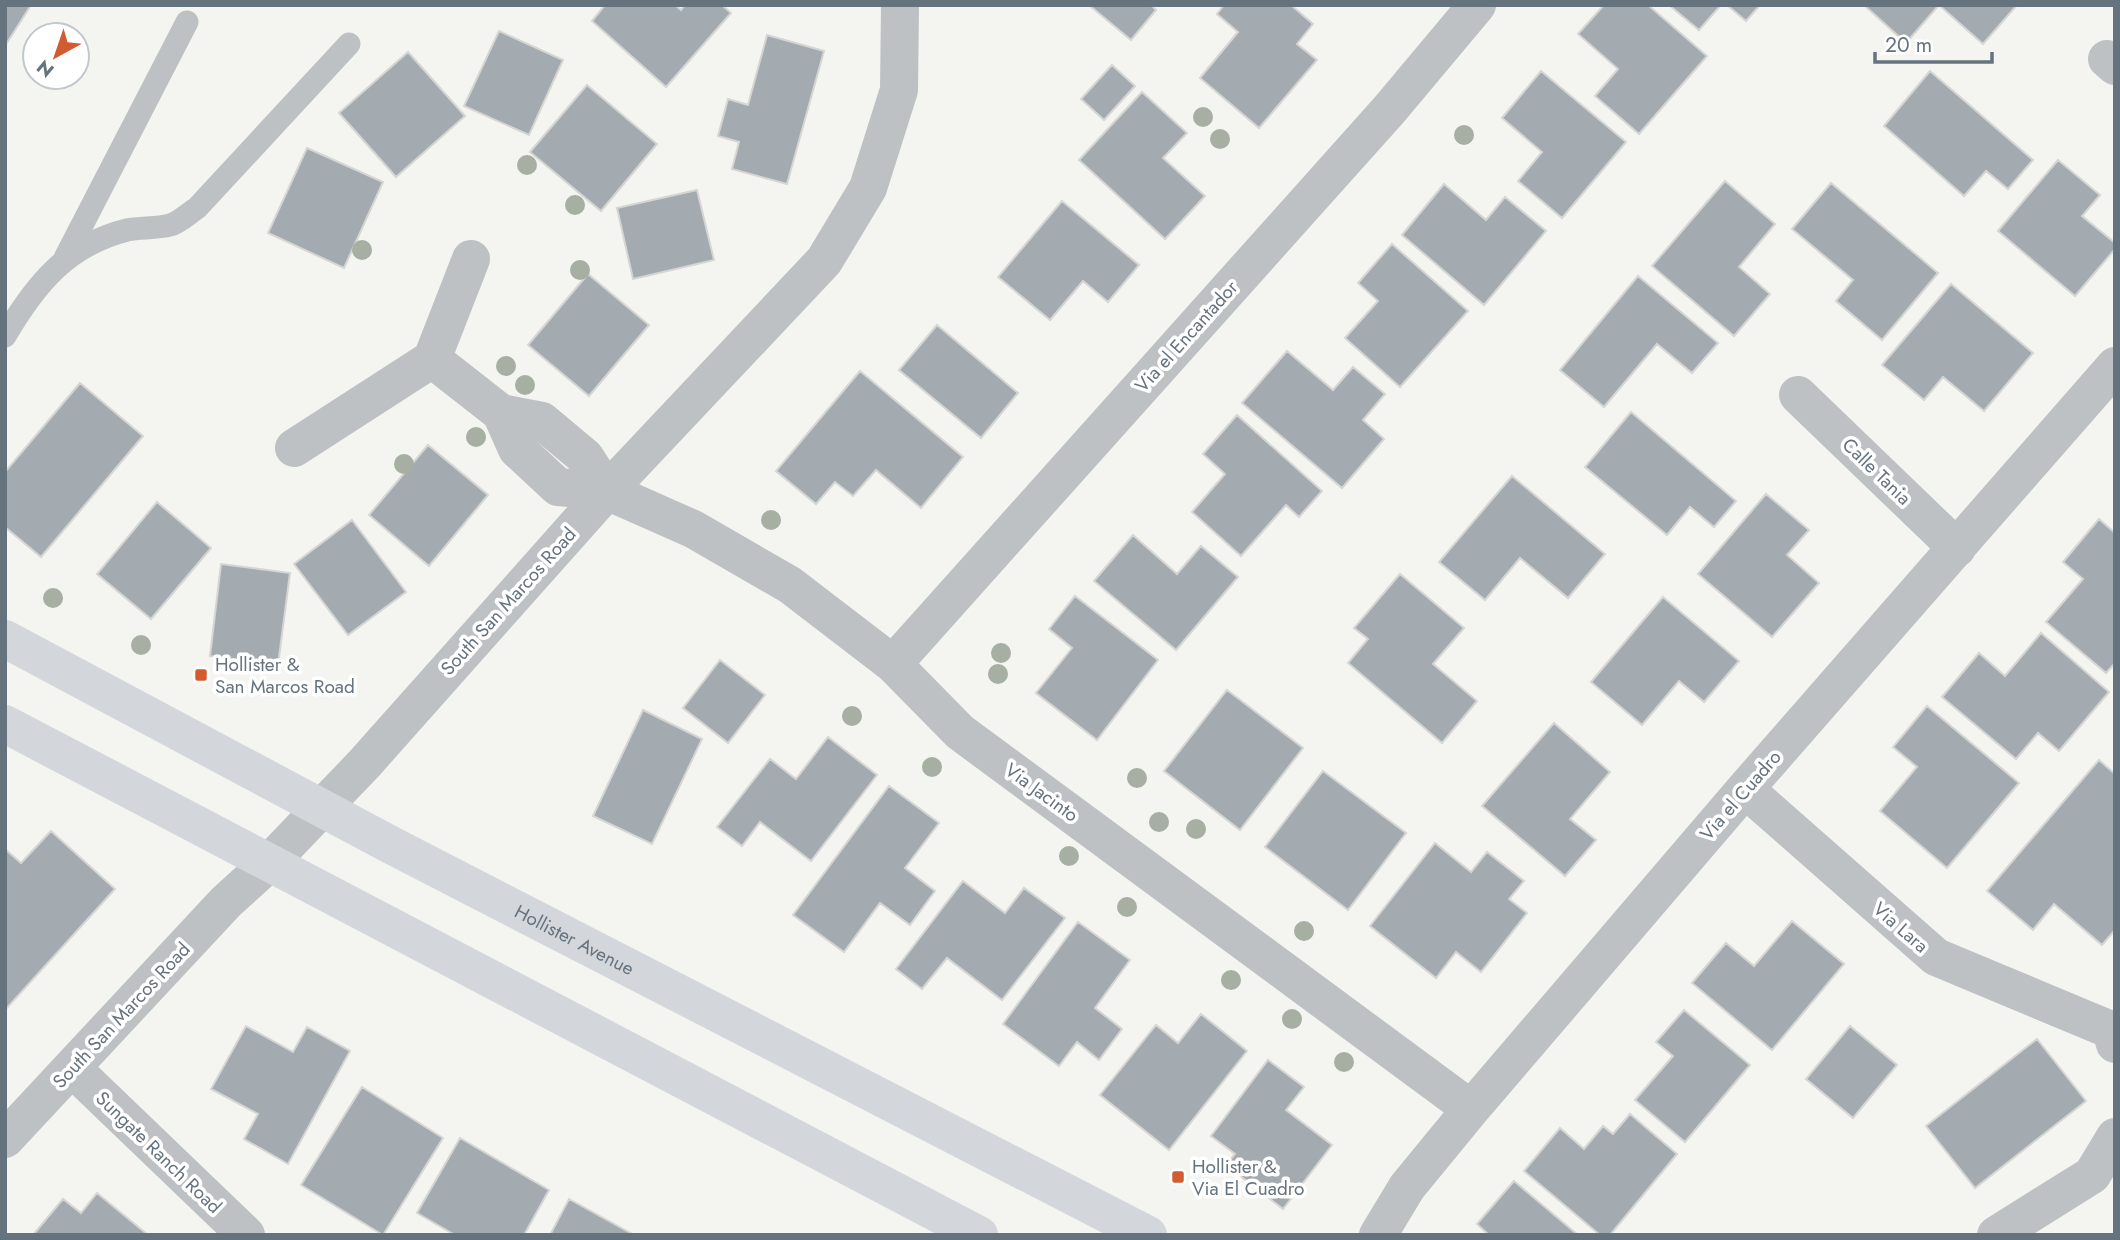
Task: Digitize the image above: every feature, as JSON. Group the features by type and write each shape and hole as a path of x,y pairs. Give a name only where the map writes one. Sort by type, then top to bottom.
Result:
{"main road":[{"name":"Hollister Avenue","path":"5,639 322,808 1148,1235"},
{"path":"5,724 979,1235"}],"street":[{"name":"South San Marcos Road","path":"5,1139 226,902 270,862 365,763 607,491 824,261 868,188 899,90 900,5"},
{"name":"Via el Encantador","path":"893,664 1380,120 1477,5"},
{"path":"294,448 432,359 471,259"},
{"path":"432,359 501,413 542,421 585,457 607,491"},
{"name":"Via el Cuadro","path":"1378,1235 1407,1187 1471,1109 1745,789 2115,366"},
{"name":"Calle Tania","path":"1798,395 1957,548"},
{"name":"Via Jacinto","path":"607,491 694,529 790,584 893,664 960,732 1471,1109"},
{"name":"Via Lara","path":"1745,789 1936,957 2111,1030 2115,1044"},
{"name":"Sungate Ranch Road","path":"72,1068 246,1235"},
{"path":"1996,1235 2092,1175 2115,1137"}],"lane":[{"path":"5,336 40,284 65,258 187,22"},
{"path":"65,258 97,241 128,230 173,225 197,208 349,44"}],"building":[{"path":"5,5 31,5 5,46"},
{"path":"605,5 675,5 681,10 685,5 722,5 731,13 666,87 592,21"},
{"path":"1089,5 1151,5 1156,10 1131,40"},
{"path":"1224,5 1291,5 1313,24 1297,44 1317,60 1259,128 1200,78 1238,32 1217,14"},
{"path":"1604,5 1648,5 1707,56 1639,134 1595,96 1618,69 1578,34"},
{"path":"1669,5 1721,5 1699,30"},
{"path":"1727,5 1760,5 1746,21"},
{"path":"1864,5 1939,5 1906,43"},
{"path":"1939,5 2017,5 1983,44"},
{"path":"499,31 563,60 529,135 464,106"},
{"path":"767,35 824,51 787,184 732,169 739,142 718,136 728,99 748,105"},
{"path":"408,52 465,116 396,177 339,113"},
{"path":"1112,65 1135,86 1104,120 1081,99"},
{"path":"1541,71 1626,142 1562,218 1518,181 1542,152 1502,118"},
{"path":"1930,71 2033,160 2008,189 1986,171 1964,196 1884,126"},
{"path":"587,85 657,144 601,211 530,152"},
{"path":"1142,92 1187,133 1163,158 1205,196 1165,239 1079,160"},
{"path":"307,148 383,182 344,268 268,233"},
{"path":"2058,160 2100,195 2082,216 2115,243 2115,249 2075,296 1998,231"},
{"path":"1725,181 1775,224 1739,267 1770,294 1734,336 1652,266"},
{"path":"1831,183 1938,273 1882,340 1836,301 1853,280 1792,229"},
{"path":"1444,184 1486,220 1505,197 1546,231 1484,305 1402,235"},
{"path":"697,190 714,260 633,279 617,208"},
{"path":"1062,201 1139,265 1108,302 1083,281 1050,320 998,277"},
{"path":"1392,244 1468,311 1400,387 1345,338 1378,301 1358,283"},
{"path":"588,274 649,325 589,396 528,345"},
{"path":"1638,276 1718,343 1692,373 1657,344 1604,407 1560,370"},
{"path":"1951,284 2033,353 1984,411 1943,377 1924,400 1882,365"},
{"path":"937,325 1018,393 981,438 899,370"},
{"path":"1287,351 1333,390 1353,367 1385,394 1363,420 1384,439 1342,488 1242,403"},
{"path":"860,371 963,457 921,508 876,470 853,496 835,482 816,504 776,471"},
{"path":"80,383 143,436 41,557 5,527 5,472"},
{"path":"1631,412 1736,501 1714,527 1690,507 1667,535 1585,467"},
{"path":"1237,415 1322,491 1299,517 1286,505 1241,556 1192,512 1225,474 1203,454"},
{"path":"428,445 488,495 429,566 369,515"},
{"path":"1512,476 1605,554 1568,598 1520,558 1485,600 1439,562"},
{"path":"1766,494 1809,530 1787,555 1819,583 1772,637 1698,574"},
{"path":"157,502 211,548 151,619 97,574"},
{"path":"2099,519 2115,533 2115,663 2106,673 2046,622 2083,579 2063,562"},
{"path":"352,520 406,592 348,635 294,564"},
{"path":"1133,535 1177,574 1201,546 1238,577 1176,650 1094,581"},
{"path":"221,564 290,573 278,665 210,656"},
{"path":"1400,574 1464,628 1433,664 1477,701 1442,743 1348,663 1368,639 1354,628"},
{"path":"1075,596 1158,660 1097,740 1036,693 1072,648 1049,629"},
{"path":"1663,597 1739,661 1704,702 1679,681 1642,725 1591,682"},
{"path":"2041,633 2109,692 2059,751 2038,733 2016,759 1942,697 1979,653 2005,676"},
{"path":"720,660 765,695 728,743 683,708"},
{"path":"1227,690 1303,748 1240,830 1164,771"},
{"path":"1927,706 2019,783 1947,868 1880,811 1917,767 1893,747"},
{"path":"643,710 702,739 652,844 593,816"},
{"path":"1554,723 1610,772 1570,819 1596,840 1565,876 1482,806"},
{"path":"828,737 877,775 811,861 760,822 742,846 717,827 770,759 796,779"},
{"path":"2099,760 2115,774 2115,930 2102,945 2054,904 2033,930 1987,891"},
{"path":"1323,771 1406,833 1348,910 1265,847"},
{"path":"889,786 939,823 905,868 935,891 910,925 880,903 844,952 793,915"},
{"path":"51,831 115,889 5,1010 5,849 21,863"},
{"path":"1435,843 1471,872 1487,852 1524,881 1509,899 1527,913 1481,972 1456,952 1436,978 1370,926"},
{"path":"963,881 1005,913 1024,888 1065,918 1002,1000 947,958 922,989 896,969"},
{"path":"1792,921 1844,964 1772,1050 1692,983 1726,943 1754,966"},
{"path":"1078,922 1130,960 1095,1008 1122,1029 1099,1060 1077,1042 1059,1066 1003,1024"},
{"path":"1684,1010 1750,1065 1685,1142 1635,1100 1673,1056 1656,1042"},
{"path":"1201,1014 1247,1051 1169,1150 1100,1095 1156,1025 1178,1043"},
{"path":"246,1026 293,1052 307,1027 350,1051 288,1164 244,1139 258,1114 211,1089"},
{"path":"1850,1026 1897,1065 1853,1118 1806,1079"},
{"path":"2037,1039 2086,1101 1975,1188 1926,1126"},
{"path":"1268,1060 1304,1087 1286,1110 1332,1145 1283,1209 1226,1165 1235,1154 1211,1136"},
{"path":"362,1087 443,1138 383,1235 301,1185"},
{"path":"1630,1114 1677,1154 1610,1235 1600,1235 1524,1171 1560,1128 1584,1149 1603,1126 1613,1134"},
{"path":"460,1138 549,1190 524,1235 455,1235 417,1213"},
{"path":"1514,1181 1578,1235 1489,1235 1477,1224"},
{"path":"97,1193 148,1235 33,1235 63,1199 81,1213"},
{"path":"569,1199 634,1235 550,1235"}],"place":[{"name":"Hollister & San Marcos Road","path":"201,675"},
{"name":"Hollister & Via El Cuadro","path":"1178,1177"}]}
